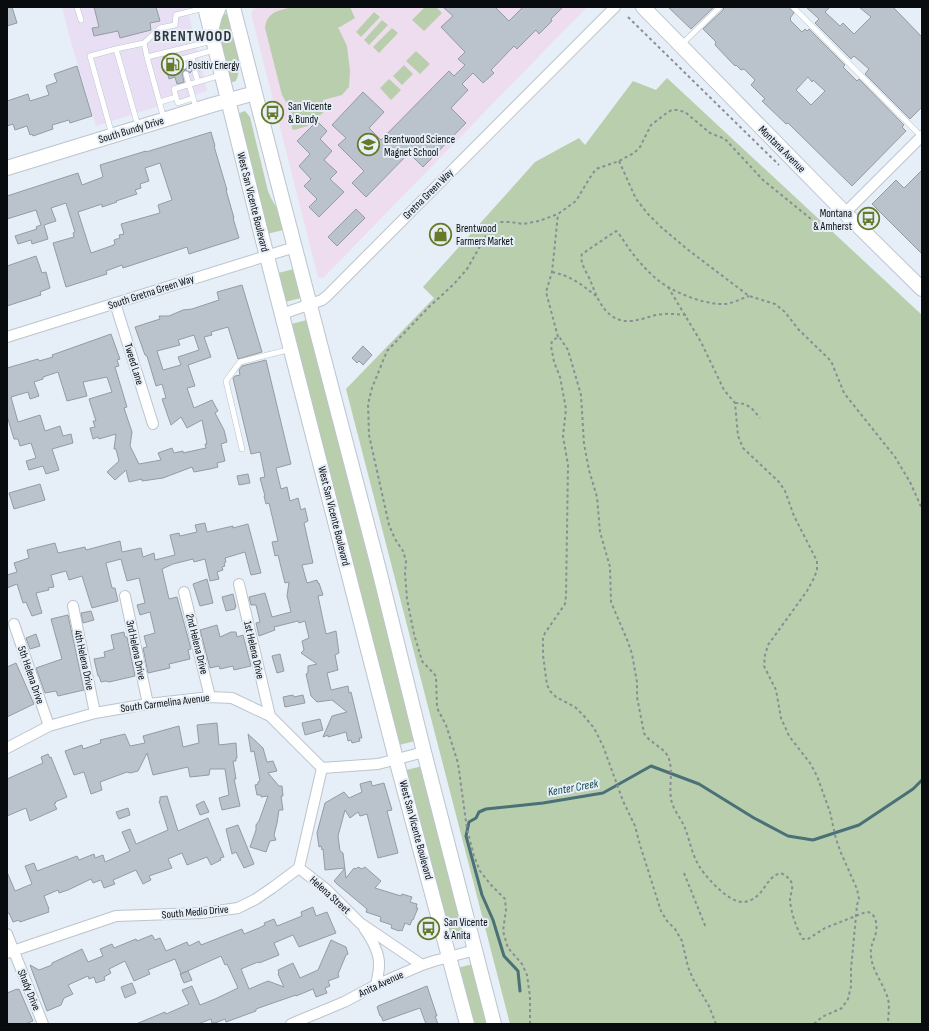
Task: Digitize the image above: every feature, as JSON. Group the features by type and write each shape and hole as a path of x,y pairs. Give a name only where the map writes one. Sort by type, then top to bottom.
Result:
{"main road":[{"name":"West San Vicente Boulevard","path":"205,7 227,100 292,348 396,758 467,1024"},
{"path":"213,40 215,16 219,7"},
{"path":"233,7 378,566 494,1024"},
{"name":"Montana Avenue","path":"643,7 845,213 922,289"},
{"name":"South Bundy Drive","path":"7,168 164,119 195,104 227,100 255,93"}],"street":[{"name":"Gretna Green Way","path":"282,314 322,300 327,296 615,7"},
{"path":"845,213 922,137"},
{"name":"South Gretna Green Way","path":"7,337 295,247"},
{"name":"Tweed Lane","path":"115,303 152,424"},
{"name":"1st Helena Drive","path":"239,584 270,716"},
{"name":"2nd Helena Drive","path":"184,592 210,697"},
{"name":"3rd Helena Drive","path":"125,596 148,704"},
{"name":"4th Helena Drive","path":"73,606 95,713"},
{"name":"5th Helena Drive","path":"14,624 49,726"},
{"name":"South Carmelina Avenue","path":"7,748 49,726 95,713 148,704 210,697 232,698 270,716 322,768"},
{"path":"299,868 322,768 378,764 396,758 424,752"},
{"name":"Helena Street","path":"299,868 327,890 360,923 369,936 378,956 379,965 376,985"},
{"name":"South Medio Drive","path":"10,951 116,916 202,914 238,908 267,892 299,868"},
{"name":"Helena Street","path":"360,923 422,965"},
{"name":"Shady Drive","path":"7,934 10,951 43,1024"},
{"name":"Anita Avenue","path":"291,1024 344,1002 376,985 422,965 475,950"}],"lane":[{"path":"77,7 81,20"},
{"path":"112,135 90,56 144,42 160,28 175,25 176,15 205,7"},
{"path":"680,46 720,7"},
{"path":"793,7 922,137"},
{"path":"148,56 213,40"},
{"path":"184,66 182,59 192,56 213,40"},
{"path":"144,42 164,119"},
{"path":"116,49 138,127"},
{"path":"192,56 193,64"},
{"path":"195,72 198,82"},
{"path":"186,74 189,84 195,104 178,103 174,90 189,84 221,75"},
{"path":"160,102 176,97"},
{"path":"242,449 226,382 240,362 292,348"}],"path":[{"path":"628,16 780,166"},
{"path":"530,1024 528,975 522,964 508,948 503,931 506,910 505,899 480,871 474,856 467,829 458,763 446,725 437,708 436,676 422,661 414,634 407,599 405,573 406,561 403,551 395,540 389,525 370,435 368,404 372,388 387,351 467,269 491,227 499,222 523,224 539,221 558,214 576,201 596,169 634,152 640,146 651,125 668,112 677,110 685,112 710,133 724,139 763,180 811,219"},
{"path":"619,160 636,199 648,214 687,249 749,296 775,304 785,312 798,329 831,361 844,393 895,458 910,482 922,509"},
{"path":"558,214 552,272 546,292 558,337 568,350 580,395 584,444 589,470 597,497 600,532 610,567 611,602 632,654 637,682 637,697 644,733 647,738 669,757 671,799 673,806 685,828 696,860 704,874 728,897 739,902 752,900 760,894 775,875 781,873 789,878 792,885 790,899 791,907 799,933 803,939 808,939 825,928 856,915 870,912 873,914 876,924 876,936 870,949 871,959 888,1000 888,1024"},
{"path":"686,316 671,314 657,315 631,321 621,320 611,316 602,307 596,297 589,275 581,261 582,254 616,231 644,267 668,287 701,301 715,304 727,303 749,296"},
{"path":"552,272 564,274 579,283 596,297"},
{"path":"668,287 686,316 724,390 735,403 738,436 743,448 779,482 785,491 794,516 817,561 817,570 807,591 768,645 764,655 764,666 776,690 781,718 789,736 810,763 817,776 830,812 836,839 857,889 859,899 856,915 851,986 848,999 842,1008 822,1017 814,1024"},
{"path":"558,337 552,341 550,346 560,377 566,409 563,436 568,465 566,596 565,604 543,638 545,670 550,691 556,697 575,707 594,728 603,746 613,776 635,826 661,911 682,941 691,973 709,1006 716,1024"},
{"path":"735,403 746,404 752,408 760,418"},
{"path":"684,872 706,928"}],"shaded area":[{"path":"62,7 187,7 207,91 96,126"},
{"name":"Brentwood Science Magnet School","path":"259,7 587,7 323,278 318,277 251,13 254,9"}],"green space":[{"path":"294,7 350,7 355,18 338,27 347,46 350,71 349,87 342,95 323,100 325,111 308,126 294,130 292,129 291,107 293,106 286,102 282,95 265,28 268,18 275,12"},
{"path":"425,7 436,7 442,13 424,31 412,20"},
{"path":"374,12 380,17 361,37 356,32"},
{"path":"228,13 239,56 236,81 229,83 219,46 218,28 223,15"},
{"path":"382,20 388,25 369,45 364,40"},
{"path":"392,28 398,33 379,53 373,47"},
{"path":"416,51 430,64 420,74 406,61"},
{"path":"404,65 413,74 402,85 393,76"},
{"path":"667,78 922,315 922,1024 510,1024 346,389 434,298 423,287 535,162 579,138 585,145 633,81 656,90"},
{"path":"389,79 401,90 391,100 380,88"},
{"path":"245,111 250,117 268,191 279,212 283,230 267,234 237,114"},
{"path":"294,269 301,298 285,302 278,273"},
{"path":"307,320 415,741 399,745 291,324"},
{"path":"423,766 465,937 450,941 406,770"},
{"path":"473,964 488,1024 472,1024 457,968"}],"building":[{"path":"7,7 12,7 17,23 7,26"},
{"path":"94,7 156,7 160,21 150,23 151,30 120,38 118,31 94,36 92,28 99,27"},
{"path":"443,7 495,7 509,21 523,7 563,7 539,34 536,30 517,49 514,46 491,70 494,73 483,83 473,73 462,84 468,90 451,108 466,123 423,167 409,153 366,197 352,183 364,171 338,145 346,138 332,125 363,92 384,112 369,128 381,140 449,71 454,76 465,65 458,59 465,52 441,27 453,16"},
{"path":"668,7 714,7 691,29"},
{"path":"724,7 789,7 794,13 790,20 802,32 805,29 807,31 809,29 845,65 843,67 857,81 859,79 904,125 902,127 906,131 852,186 788,123 786,124 762,101 765,99 751,85 755,80 744,69 741,70 736,65 735,66 715,45 716,42 703,29 723,10","holes":["808,77 812,82 813,80 825,91 811,105 796,90"]},
{"path":"806,7 830,7 825,12 840,26 843,23 854,34 871,17 859,7 893,7 922,37 922,107 910,119 865,74 869,69 854,56 851,59 815,23 819,19"},
{"name":"Positiv Energy","path":"175,54 179,68 185,70 182,73 184,82 177,84 175,77 169,79 163,57"},
{"path":"198,63 200,71 194,68"},
{"path":"189,65 194,68 190,73 185,70"},
{"path":"77,66 92,116 70,123 69,120 52,125 53,129 33,136 32,134 30,135 27,126 15,130 13,124 7,126 7,101 28,94 30,101 49,95 46,86 57,82 54,74"},
{"path":"317,121 327,131 320,139 332,151 324,160 337,172 330,179 344,192 319,217 309,207 317,199 304,186 311,179 299,166 310,154 297,141"},
{"path":"211,132 239,238 189,254 187,247 123,268 122,265 106,271 107,274 66,287 53,243 74,237 73,233 75,232 66,203 51,208 56,221 44,225 48,239 32,244 31,240 18,244 15,236 37,229 36,227 41,225 36,210 7,219 7,196 78,173 82,185 103,177 100,165","holes":["160,163 172,200 158,205 160,213 121,224 124,234 119,235 120,238 114,240 114,245 91,253 78,212 102,204 102,207 137,194 135,190 141,188 140,184 149,181 145,168"]},
{"path":"922,170 922,254 872,204 896,180 904,188"},
{"path":"356,209 365,218 337,246 328,237"},
{"path":"36,256 42,273 46,272 50,288 40,292 41,295 7,306 7,266"},
{"path":"242,285 262,352 238,359 228,327 211,332 212,335 204,337 211,357 188,365 195,386 187,388 194,408 212,400 218,411 215,413 224,430 227,442 221,444 225,461 217,463 218,467 210,469 194,472 192,467 163,478 142,481 142,479 129,482 126,470 115,480 107,472 119,461 116,449 114,449 116,434 99,439 98,437 93,439 90,428 95,427 93,421 96,421 89,399 112,392 107,377 83,382 87,396 67,401 58,372 34,382 39,396 30,399 28,392 11,397 18,422 40,415 45,431 60,426 63,436 71,434 73,443 52,449 59,470 46,474 43,466 29,470 26,461 36,458 31,443 20,446 18,439 14,439 7,416 7,368 38,359 39,361 53,357 52,355 111,334 120,359 117,360 119,366 115,367 127,407 124,408 132,432 130,446 139,464 161,460 158,453 172,448 174,453 183,451 183,453 206,448 205,444 207,444 202,420 187,428 181,417 171,425 162,399 166,398 162,384 156,386 147,356 145,355 135,327 160,319 159,316 169,316 183,310 192,309 219,300 217,292","holes":["194,335 199,350 178,357 181,365 163,370 157,351 180,345 178,340"]},
{"path":"363,346 372,355 363,365 359,361 357,363 352,358"},
{"path":"266,360 291,464 276,468 281,489 287,487 290,501 298,498 301,510 305,508 308,521 304,523 313,563 302,565 307,583 317,580 319,583 323,595 318,596 326,634 336,631 339,653 335,655 338,670 327,673 331,690 348,686 349,693 351,692 362,738 359,738 360,741 352,743 351,740 348,741 346,732 323,737 332,716 347,712 332,700 317,702 311,696 306,674 308,673 308,666 317,664 301,653 304,650 302,641 309,638 305,621 299,623 298,621 274,627 275,630 259,636 256,623 260,622 256,605 251,605 249,597 265,593 272,617 291,612 287,596 289,582 285,583 278,555 275,556 272,542 278,541 269,503 266,504 260,478 265,477 260,452 251,454 233,378 240,375 239,370 242,366"},
{"path":"248,474 250,483 239,485 237,476"},
{"path":"40,484 45,500 14,509 9,493"},
{"path":"205,523 207,532 248,524 261,573 251,575 245,552 225,558 226,562 224,563 225,566 222,567 223,570 217,572 219,579 210,581 205,559 194,562 193,559 173,564 162,569 169,599 177,597 191,649 188,650 190,659 169,664 170,668 148,673 143,648 147,647 144,636 155,633 150,612 140,615 137,605 145,603 139,578 127,581 121,559 106,563 112,588 115,588 118,601 92,608 82,576 69,580 66,571 51,575 54,587 48,588 49,590 36,593 42,613 32,616 26,602 23,603 17,584 7,588 7,575 17,572 14,563 29,558 27,550 55,543 58,553 85,547 86,550 120,541 122,552 141,548 143,557 154,553 155,560 175,555 170,535 179,533 180,536 197,532 195,525"},
{"path":"207,579 213,603 200,606 193,584"},
{"path":"233,594 236,607 235,609 226,611 222,597"},
{"path":"91,611 94,620 83,623 81,613"},
{"path":"68,615 84,690 58,696 56,691 45,693 36,668 62,659 51,619"},
{"path":"217,625 220,637 231,632 236,632 237,637 243,635 251,666 234,670 233,666 220,669 219,666 210,668 200,630"},
{"path":"124,632 125,637 127,637 135,676 109,682 101,682 94,659 105,657 104,652 114,649 111,635"},
{"path":"36,634 40,646 30,649 26,638"},
{"path":"280,654 284,671 277,673 272,656"},
{"path":"16,663 34,704 7,717 7,667"},
{"path":"293,695 294,697 303,695 305,703 285,707 283,697"},
{"path":"320,719 323,730 305,735 302,723"},
{"path":"217,723 219,745 236,743 237,758 236,761 233,761 236,779 234,779 240,806 222,810 219,798 229,795 225,769 210,769 209,775 190,777 188,767 153,775 147,753 138,771 130,773 127,772 100,782 102,790 91,794 84,772 74,775 65,751 82,745 83,749 101,743 100,740 125,734 130,746 145,743 143,736 179,726 183,747 199,743 197,725"},
{"path":"248,734 263,748 267,762 273,761 277,771 268,773 279,786 282,786 283,796 281,796 283,810 279,810 274,835 276,840 270,841 266,852 250,847 256,830 256,825 259,821 268,796 261,797 261,795 257,795 255,785 260,781 254,751 251,752"},
{"path":"48,754 50,758 51,757 67,797 55,802 56,803 54,804 57,809 30,821 26,808 7,816 7,779 43,763 41,757"},
{"path":"371,781 372,786 384,783 392,810 387,811 398,853 378,858 367,814 360,816 358,812 350,818 345,810 338,836 340,851 343,853 345,868 325,870 323,849 322,850 321,846 319,847 317,833 325,803 344,792 349,798 362,792 360,784"},
{"path":"167,796 178,831 208,818 224,857 220,858 221,860 211,865 207,857 187,865 182,853 168,859 172,868 149,876 151,880 143,884 136,870 113,880 115,884 104,888 101,880 93,883 91,879 68,890 59,893 58,890 44,896 49,912 20,922 19,920 13,922 9,913 7,914 7,872 15,891 32,884 25,866 34,863 37,871 77,856 79,860 94,854 95,858 103,855 105,862 130,851 122,832 130,829 136,844 168,830 159,801 160,797"},
{"path":"204,801 209,812 200,815 196,805"},
{"path":"128,808 130,815 119,819 116,812"},
{"path":"238,825 254,864 244,868 236,852 232,854 226,829"},
{"path":"358,867 362,869 365,867 381,881 375,888 401,896 402,894 412,897 410,902 417,904 416,908 418,908 410,925 405,923 402,931 399,931 391,928 392,925 380,921 381,917 366,912 367,909 334,881 345,868 346,878 354,868 356,869"},
{"path":"313,907 316,916 327,912 336,933 299,947 293,935 274,943 279,955 241,969 249,989 268,981 284,987 278,974 278,970 293,963 300,978 318,970 331,940 346,947 348,954 346,955 338,974 339,977 328,981 330,986 325,988 327,993 316,997 313,989 256,1009 256,1011 226,1022 225,1019 212,1023 211,1019 198,1024 136,1024 165,1012 166,1014 189,1004 182,990 192,986 200,1005 238,988 227,964 225,965 221,956 181,974 175,959 148,970 150,974 134,981 125,961 109,969 111,973 104,977 105,980 96,983 94,977 89,979 88,976 68,985 73,994 64,998 61,1005 47,1011 30,965 39,970 52,965 52,963 82,949 88,962 103,956 100,949 112,944 114,948 136,939 137,941 152,935 155,940 160,938 166,951 187,942 189,946 199,941 201,945 242,929 244,934 265,925 264,923 274,919 277,926 302,916 301,912"},
{"path":"188,971 192,980 184,983 180,974"},
{"path":"132,983 136,993 125,998 121,987"},
{"path":"427,986 437,1016 435,1016 438,1024 426,1024 420,1008 383,1021 377,1007 378,1006"},
{"path":"19,989 33,1021 25,1024 7,1024 7,993"}],"waterway":[{"name":"Kenter Creek","path":"520,991 518,971 504,956 493,920 482,895 466,836 469,822 476,818 479,812 486,809 543,803 603,793 651,766 699,784 754,818 788,836 813,840 859,825 913,789 922,780"}],"place":[{"name":"Positiv Energy","path":"172,65"},
{"name":"San Vicente & Bundy","path":"272,112"},
{"name":"Brentwood Science Magnet School","path":"368,145"},
{"name":"Montana & Amherst","path":"868,219"},
{"name":"Brentwood Farmers Market","path":"440,234"},
{"name":"San Vicente & Anita","path":"428,928"}],"district":[{"name":"BRENTWOOD","path":"193,36"}]}
